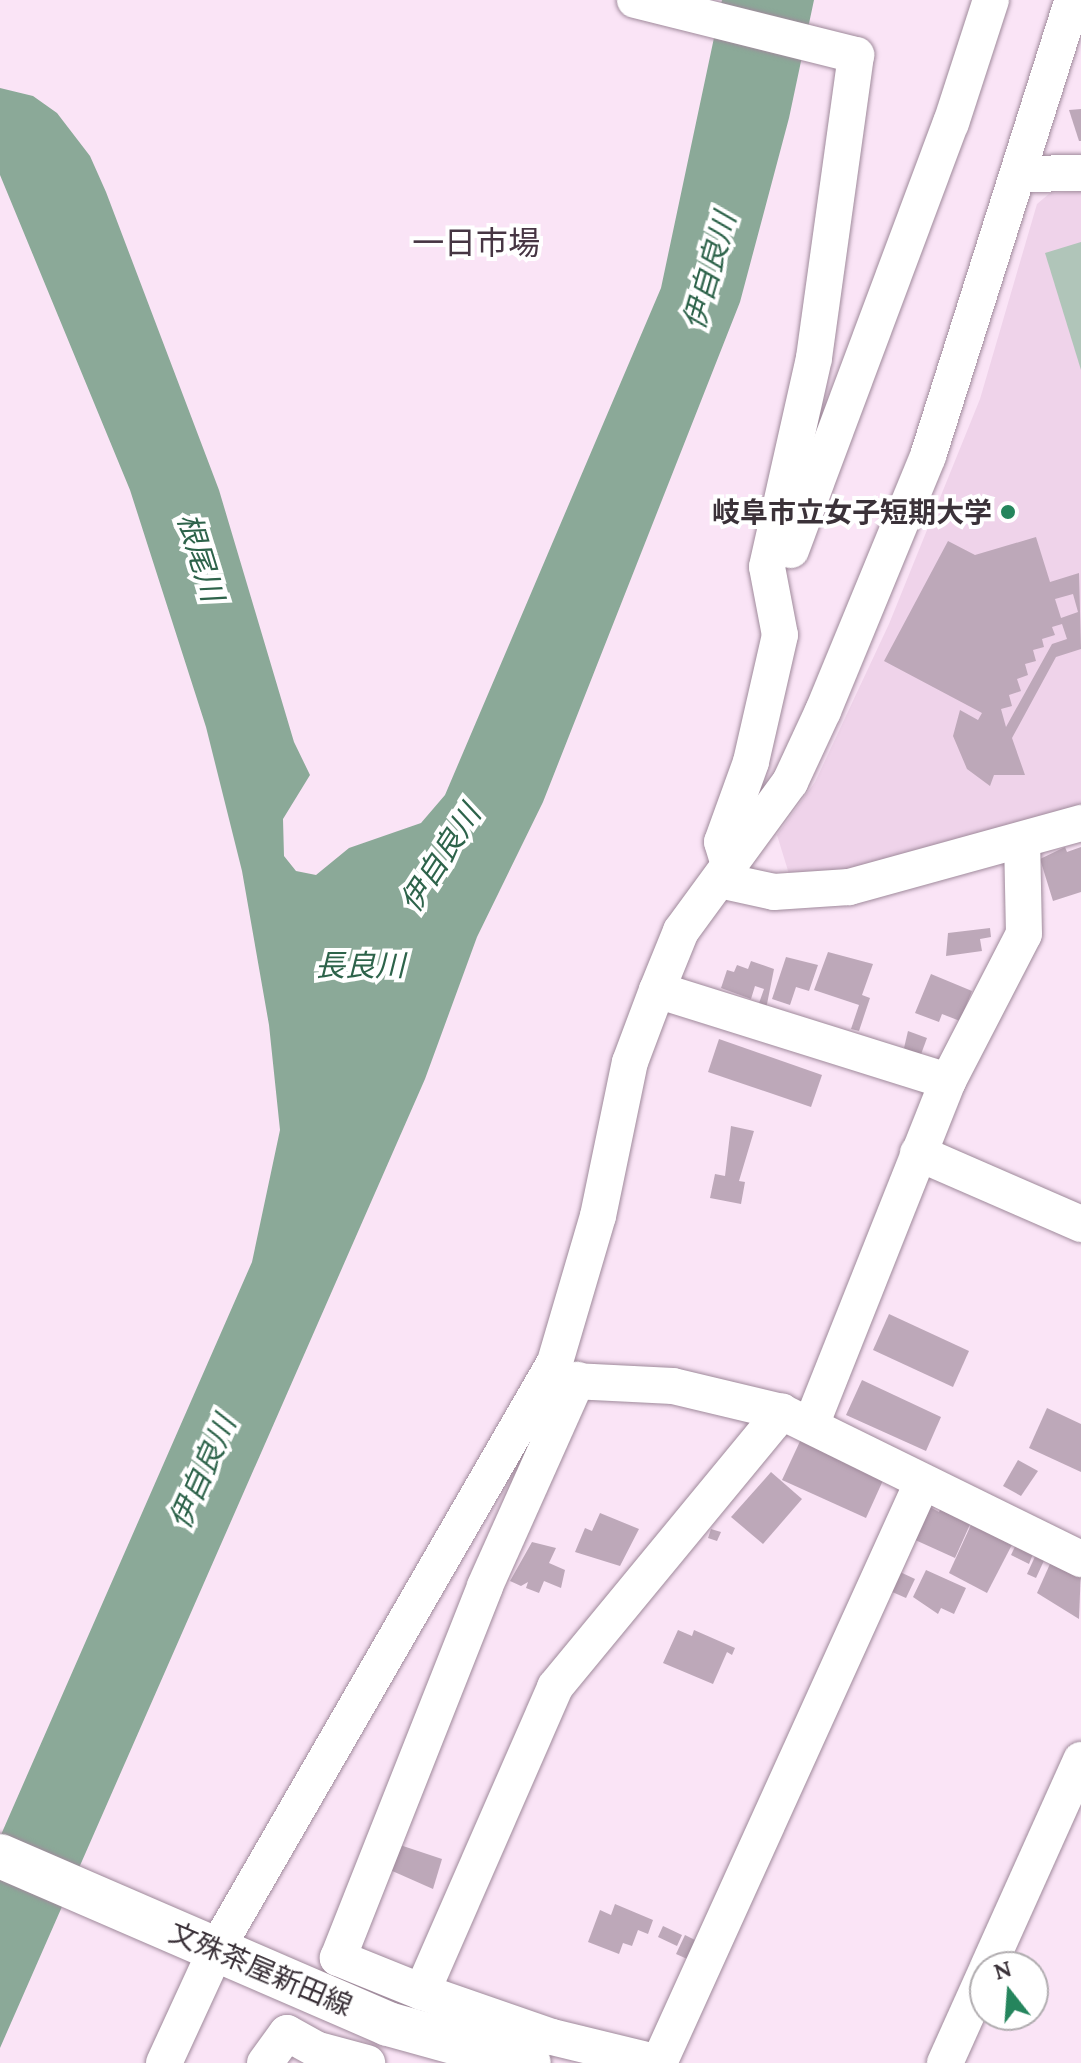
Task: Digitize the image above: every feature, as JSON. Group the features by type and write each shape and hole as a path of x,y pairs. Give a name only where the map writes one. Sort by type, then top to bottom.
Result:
{"main road":[{"name":"文殊茶屋新田線","path":"0,1856 388,2024 529,2063"}],"street":[{"path":"774,596 951,123 991,0"},
{"path":"638,2 856,55 814,358 767,567 780,635 751,762 722,842 724,872"},
{"path":"922,1483 659,2063 522,2028 338,1958 485,1586 562,1380 630,1062 657,990 681,931 790,782 823,711 928,456 1075,6"},
{"path":"1020,174 1081,173"},
{"path":"724,872 774,892 849,887 1081,823"},
{"path":"422,1992 555,1687 796,1418 948,1081 1024,934 1022,841"},
{"path":"657,990 948,1081"},
{"path":"918,1153 1081,1224"},
{"path":"562,1380 673,1386 796,1418 1081,1559"},
{"path":"164,2063 201,1942 562,1380"},
{"path":"995,1951 1081,1760"},
{"path":"945,2063 969,2010"},
{"path":"265,2063 287,2033 318,2050 367,2063"}],"shaded area":[{"name":"岐阜市立女子短期大学","path":"1081,191 1081,809 848,873 789,874 777,835 815,782 889,624 980,399 1037,204 1050,193"},
{"path":"1081,242 1081,370 1045,253"}],"water":[{"name":"長良川","path":"722,0 814,0 789,118 740,302 543,802 477,937 425,1079 0,2048 0,1837 252,1262 280,1130 269,1025 242,871 206,727 130,490 0,175 0,88 33,96 57,113 90,156 106,192 219,490 294,742 310,775 283,819 284,856 296,871 316,875 349,848 421,823 445,795 661,288"}],"building":[{"path":"1081,109 1081,141 1079,141 1069,110"},
{"path":"1036,537 1050,582 1079,573 1081,649 1056,657 1012,738 1025,775 994,775 990,786 967,769 953,736 960,710 978,720 982,713 884,661 948,541 975,555","holes":["1073,594 1078,612 1061,618 1055,599","1062,624 1067,639 1052,644 1006,727 1001,709 1012,706 1009,695 1021,691 1017,679 1028,675 1025,664 1036,661 1033,650 1044,647 1042,639 1055,635 1052,627"]},
{"path":"1065,847 1067,852 1081,847 1081,892 1053,901 1040,859"},
{"path":"990,928 991,937 980,939 982,951 946,956 948,933"},
{"path":"828,952 873,964 862,995 870,998 859,1031 851,1029 859,1005 814,990"},
{"path":"786,957 818,965 809,991 796,987 790,1005 772,999"},
{"path":"751,961 774,969 766,1009 758,1006 764,989 755,986 751,999 721,988 727,970 734,972 737,965 748,969"},
{"path":"931,974 972,991 960,1021 942,1014 939,1022 915,1013"},
{"path":"908,1031 927,1038 920,1057 904,1048"},
{"path":"719,1039 822,1075 811,1107 708,1072"},
{"path":"731,1126 754,1131 739,1181 745,1182 741,1204 710,1198 715,1174 725,1176"},
{"path":"889,1314 969,1351 953,1387 873,1350"},
{"path":"862,1380 941,1417 926,1451 846,1415"},
{"path":"1047,1408 1081,1424 1081,1472 1029,1448"},
{"path":"802,1437 885,1476 866,1518 782,1480"},
{"path":"1018,1460 1038,1471 1021,1496 1003,1486"},
{"path":"771,1472 802,1499 763,1544 731,1517"},
{"path":"943,1502 972,1520 955,1558 913,1539 928,1506 939,1512"},
{"path":"600,1513 639,1529 620,1566 575,1552 585,1528 592,1531"},
{"path":"975,1516 1017,1535 987,1593 949,1573"},
{"path":"711,1529 721,1532 717,1541 708,1538"},
{"path":"1020,1536 1037,1544 1029,1564 1011,1555"},
{"path":"532,1542 556,1548 549,1563 565,1570 561,1588 544,1581 539,1593 526,1588 528,1582 521,1586 510,1581"},
{"path":"1038,1550 1047,1554 1036,1578 1027,1574"},
{"path":"1054,1555 1081,1568 1079,1619 1037,1593"},
{"path":"926,1570 966,1588 954,1614 941,1608 938,1614 913,1597"},
{"path":"898,1571 915,1579 906,1598 890,1591"},
{"path":"678,1630 692,1636 694,1630 735,1648 732,1655 727,1652 713,1684 663,1663"},
{"path":"391,1842 442,1859 433,1889 381,1866"},
{"path":"615,1904 653,1920 648,1934 638,1930 632,1946 623,1943 619,1954 588,1942 600,1910 611,1915"},
{"path":"663,1926 682,1935 677,1946 658,1937"},
{"path":"685,1935 703,1944 694,1962 676,1954"}],"place":[{"name":"岐阜市立女子短期大学","path":"1008,512"}],"district":[{"name":"一日市場","path":"476,243"}],"water label":[{"name":"伊自良川","path":"709,271"},
{"name":"根尾川","path":"201,557"},
{"name":"伊自良川","path":"440,858"},
{"name":"伊自良川","path":"202,1472"}]}
